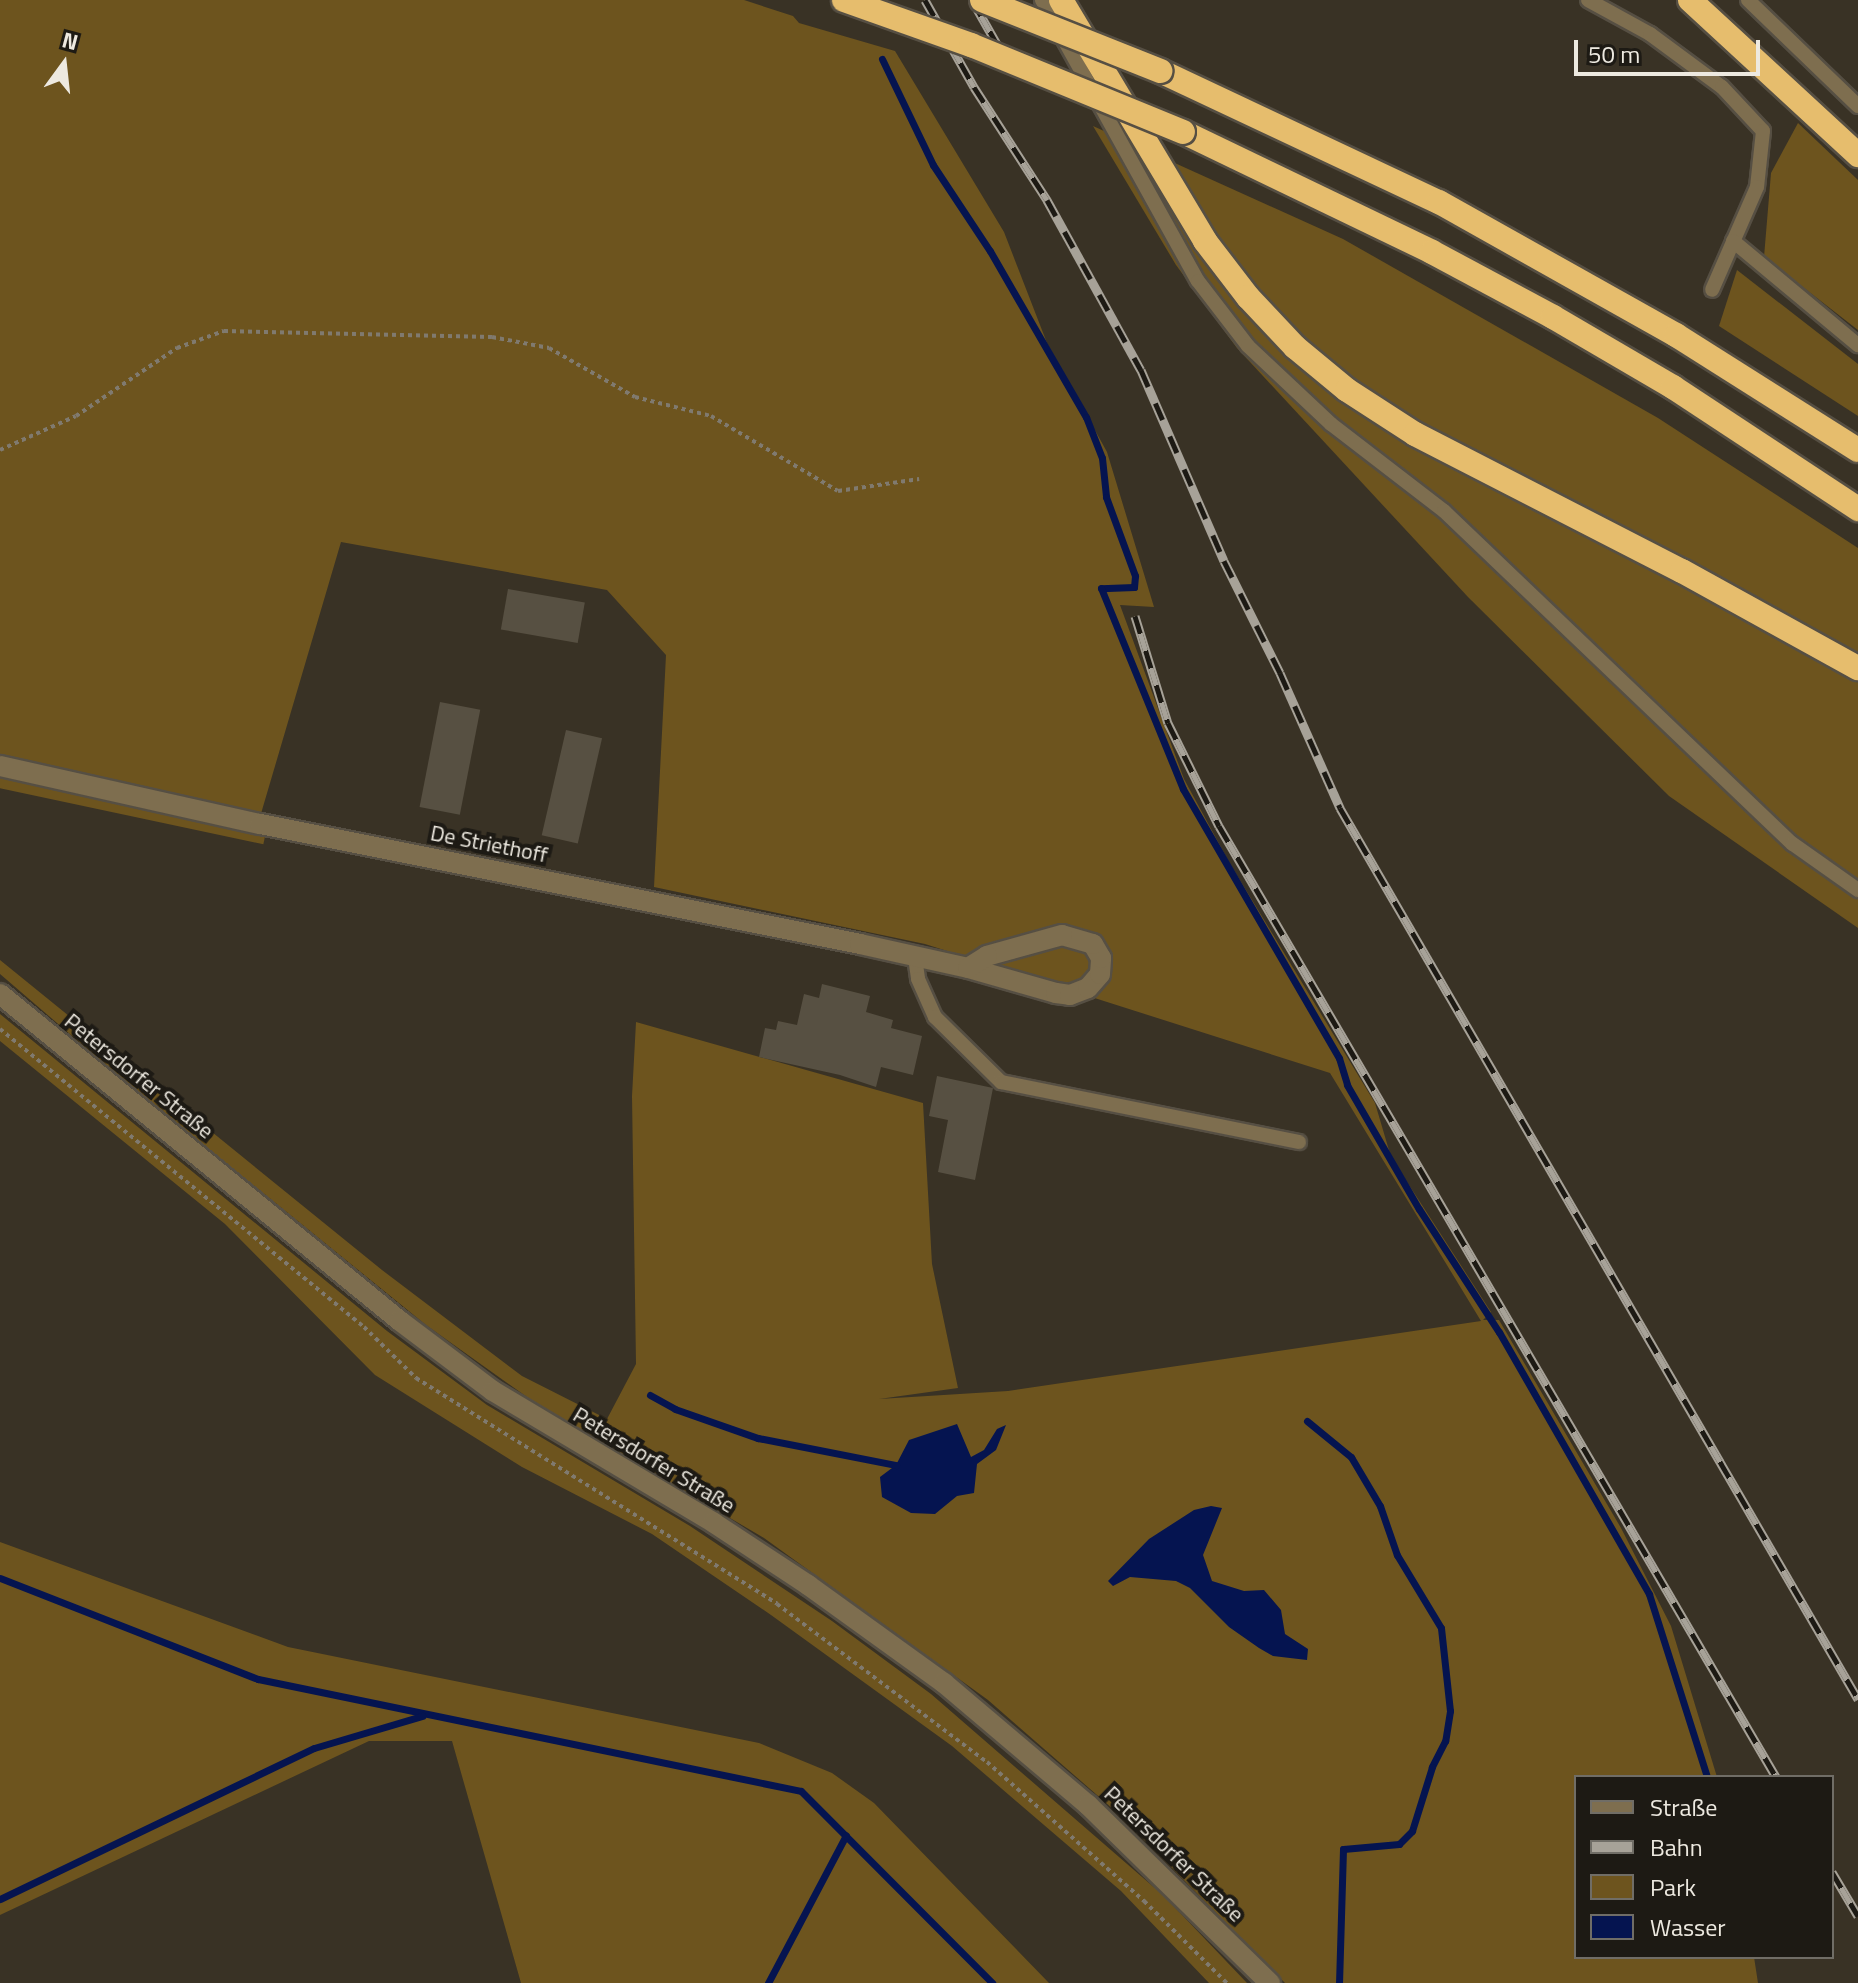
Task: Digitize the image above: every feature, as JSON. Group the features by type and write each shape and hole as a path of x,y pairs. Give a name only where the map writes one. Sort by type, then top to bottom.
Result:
{"highway":[{"path":"844,0 971,45 1183,132 1432,252 1553,317 1673,387 1858,509"},
{"path":"982,0 1160,71 1322,145 1481,225 1676,335 1858,450"},
{"path":"1061,0 1205,241 1248,297 1295,347 1347,390 1415,434 1682,571 1858,668"},
{"path":"1690,0 1858,155"}],"street":[{"name":"De Striethoff","path":"0,766 260,824 968,968 1032,988 1070,995 1088,988 1100,974 1101,958 1093,944 1062,935 987,956 968,968"},
{"name":"Petersdorfer Straße","path":"0,994 400,1321 493,1391 714,1523 858,1620 944,1683 1088,1805 1270,1983"}],"lane":[{"path":"1042,0 1198,281 1248,346 1331,424 1444,511 1793,844 1858,890"},
{"path":"1588,0 1650,34 1722,87 1763,131 1757,187 1712,290"},
{"path":"1748,0 1858,106"},
{"path":"1733,241 1858,345"},
{"path":"915,957 918,979 935,1017 1001,1082 1299,1142"}],"path":[{"path":"0,450 76,416 177,348 224,331 492,337 549,348 635,397 711,416 838,491 919,479"},
{"path":"0,1029 364,1327 416,1378 777,1604 987,1762 1144,1901 1227,1983"}],"green space":[{"path":"0,0 744,0 793,16 799,23 895,51 1004,232 1047,343 1107,452 1154,607 1120,605 1184,779 1229,862 1375,1103 1391,1157 1491,1312 1483,1320 1499,1320 1621,1528 1671,1626 1716,1775 1574,1775 1574,1959 1754,1959 1758,1983 1285,1983 1121,1816 988,1700 764,1538 541,1407 426,1325 114,1072 0,974 0,960 382,1270 522,1376 607,1419 636,1364 632,1096 636,1022 923,1103 932,1264 958,1388 879,1399 1008,1391 1481,1321 1330,1073 925,944 654,887 666,655 607,590 341,542 260,817 0,760"},
{"path":"1798,123 1858,180 1858,330 1764,257 1771,173"},
{"path":"1093,126 1343,239 1658,418 1858,548 1858,928 1669,796 1468,597 1237,348 1176,265"},
{"path":"1737,270 1858,364 1858,416 1719,326"},
{"path":"0,775 266,832 263,844 0,788"},
{"path":"0,1014 387,1331 487,1405 690,1526 832,1621 931,1694 1164,1896 1247,1983 1209,1983 1121,1891 952,1746 771,1615 652,1534 522,1467 375,1375 225,1224 0,1041"},
{"path":"0,1542 288,1647 759,1743 832,1773 874,1803 1049,1983 521,1983 452,1741 369,1741 0,1915"}],"water":[{"path":"957,1424 971,1457 984,1450 997,1429 1006,1425 996,1450 977,1464 974,1493 957,1496 935,1514 911,1513 882,1497 880,1477 896,1465 909,1440"},
{"path":"1211,1506 1222,1508 1203,1555 1212,1581 1244,1591 1264,1590 1281,1610 1285,1634 1308,1649 1307,1660 1273,1656 1259,1648 1229,1627 1190,1588 1176,1581 1130,1577 1113,1586 1108,1581 1149,1539 1194,1510"}],"building":[{"path":"508,589 585,603 578,643 501,629"},
{"path":"440,702 480,710 460,815 420,807"},
{"path":"566,730 602,738 578,844 542,835"},
{"path":"822,984 870,996 866,1012 893,1020 891,1028 922,1036 913,1075 881,1067 876,1087 840,1075 759,1057 765,1028 776,1030 778,1021 797,1025 804,994 819,998"},
{"path":"937,1076 993,1088 975,1180 938,1172 948,1120 929,1116"}],"waterway":[{"path":"882,59 933,165 990,251 1086,417 1102,458 1106,497 1135,576 1134,587 1101,588 1183,789 1339,1058 1347,1085 1419,1209 1499,1332 1649,1594 1706,1775"},
{"path":"650,1395 675,1409 758,1438 896,1465"},
{"path":"1307,1421 1351,1457 1380,1506 1397,1555 1441,1628 1450,1711 1445,1741 1432,1767 1412,1831 1399,1844 1343,1849 1339,1983"},
{"path":"0,1578 258,1679 801,1791 992,1983"},
{"path":"0,1899 314,1748 422,1716"},
{"path":"768,1983 846,1835"}],"railway":[{"path":"925,0 974,87 1047,200 1141,370 1224,561 1280,673 1340,808 1858,1699"},
{"path":"972,0 1001,51"},
{"path":"1135,616 1168,723 1219,826 1775,1775"},
{"path":"1834,1875 1858,1916"}]}
